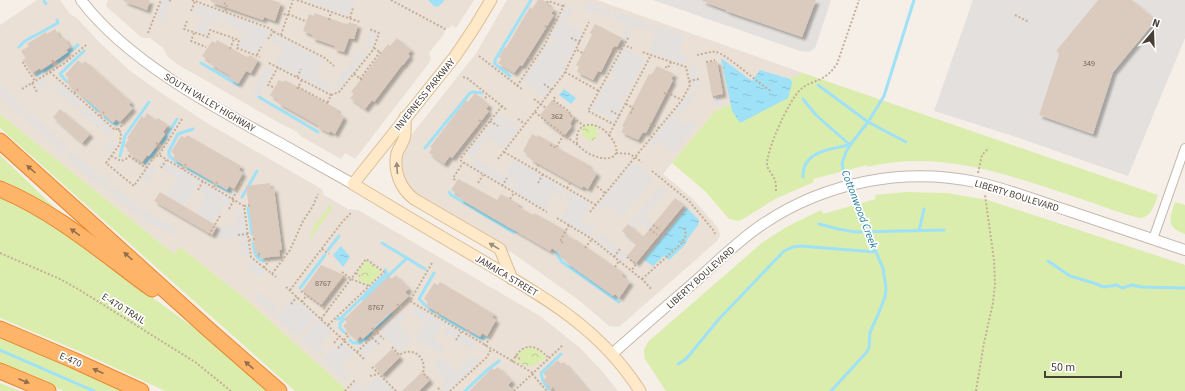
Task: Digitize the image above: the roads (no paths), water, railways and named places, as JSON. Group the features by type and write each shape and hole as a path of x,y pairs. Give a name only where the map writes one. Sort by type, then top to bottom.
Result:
{"highway":[{"path":"0,142 279,391"},
{"path":"0,189 34,206 64,224 208,329"},
{"name":"E-470","path":"0,329 141,391"},
{"path":"0,371 48,391"}],"main road":[{"name":"INVERNESS PARKWAY","path":"353,184 459,50 491,0"},
{"path":"405,117 404,139 398,152 396,164 397,176 403,188 414,199 500,249 512,279"},
{"name":"JAMAICA STREET","path":"353,184 566,312 612,354 628,373 640,391"}],"street":[{"name":"SOUTH VALLEY HIGHWAY","path":"82,0 95,17 112,33 131,50 164,75 233,117 353,184"},
{"path":"1153,239 1185,148"},
{"name":"LIBERTY BOULEVARD","path":"612,354 746,236 775,216 793,206 817,196 844,187 871,181 915,176 948,178 980,183 1185,250"}],"water":[{"path":"428,0 445,0 438,7 434,6"},
{"path":"721,58 752,81 760,70 790,79 792,84 788,98 740,123 732,111"},
{"path":"564,89 576,98 571,104 559,95"},
{"path":"687,208 699,220 698,225 684,246 669,260 664,256 653,266 644,260"},
{"path":"341,246 350,257 343,267 333,255"}],"waterway":[{"path":"510,76 495,64 495,60 531,0"},
{"name":"Cottonwood Creek","path":"831,391 869,348 870,332 885,297 886,288 883,268 867,232 842,163 850,145 868,122 884,96 914,0"},
{"path":"19,47 25,41 58,23 57,20"},
{"path":"58,62 78,45"},
{"path":"66,81 60,74 84,51"},
{"path":"201,63 238,85"},
{"path":"37,75 52,66"},
{"path":"818,85 868,122 906,142"},
{"path":"425,148 470,93 482,93"},
{"path":"259,97 318,132"},
{"path":"85,98 98,111"},
{"path":"803,99 816,115 850,145"},
{"path":"120,156 125,136 149,102"},
{"path":"105,117 113,123 118,124"},
{"path":"162,143 177,119"},
{"path":"181,165 169,156 169,151 178,134 193,129"},
{"path":"803,177 804,168 812,157 827,150 850,145"},
{"path":"145,163 156,150"},
{"path":"188,169 212,182"},
{"path":"242,197 257,171"},
{"path":"218,186 231,192"},
{"path":"449,192 451,195 475,209"},
{"path":"248,208 252,234"},
{"path":"919,231 924,209"},
{"path":"476,210 513,232 520,231"},
{"path":"819,224 856,232 944,230"},
{"path":"328,250 339,236"},
{"path":"253,243 254,251 260,260 263,261"},
{"path":"382,243 425,269"},
{"path":"678,364 686,359 719,319 784,251 800,246 876,252"},
{"path":"556,247 556,253 562,262 619,302"},
{"path":"300,288 325,255"},
{"path":"363,300 407,258"},
{"path":"1048,261 1070,276 1104,287 1117,285 1122,288 1132,285 1141,287 1185,288"},
{"path":"366,293 387,273 385,270"},
{"path":"434,273 419,299 434,312"},
{"path":"337,319 341,318 366,294"},
{"path":"376,328 391,314"},
{"path":"440,316 465,330"},
{"path":"344,319 340,323 340,328 344,332"},
{"path":"350,340 353,343 361,343 371,333"},
{"path":"471,333 480,338 486,338"},
{"path":"0,350 94,391"},
{"path":"549,389 543,381 541,373 561,354"},
{"path":"465,391 499,361"}]}
